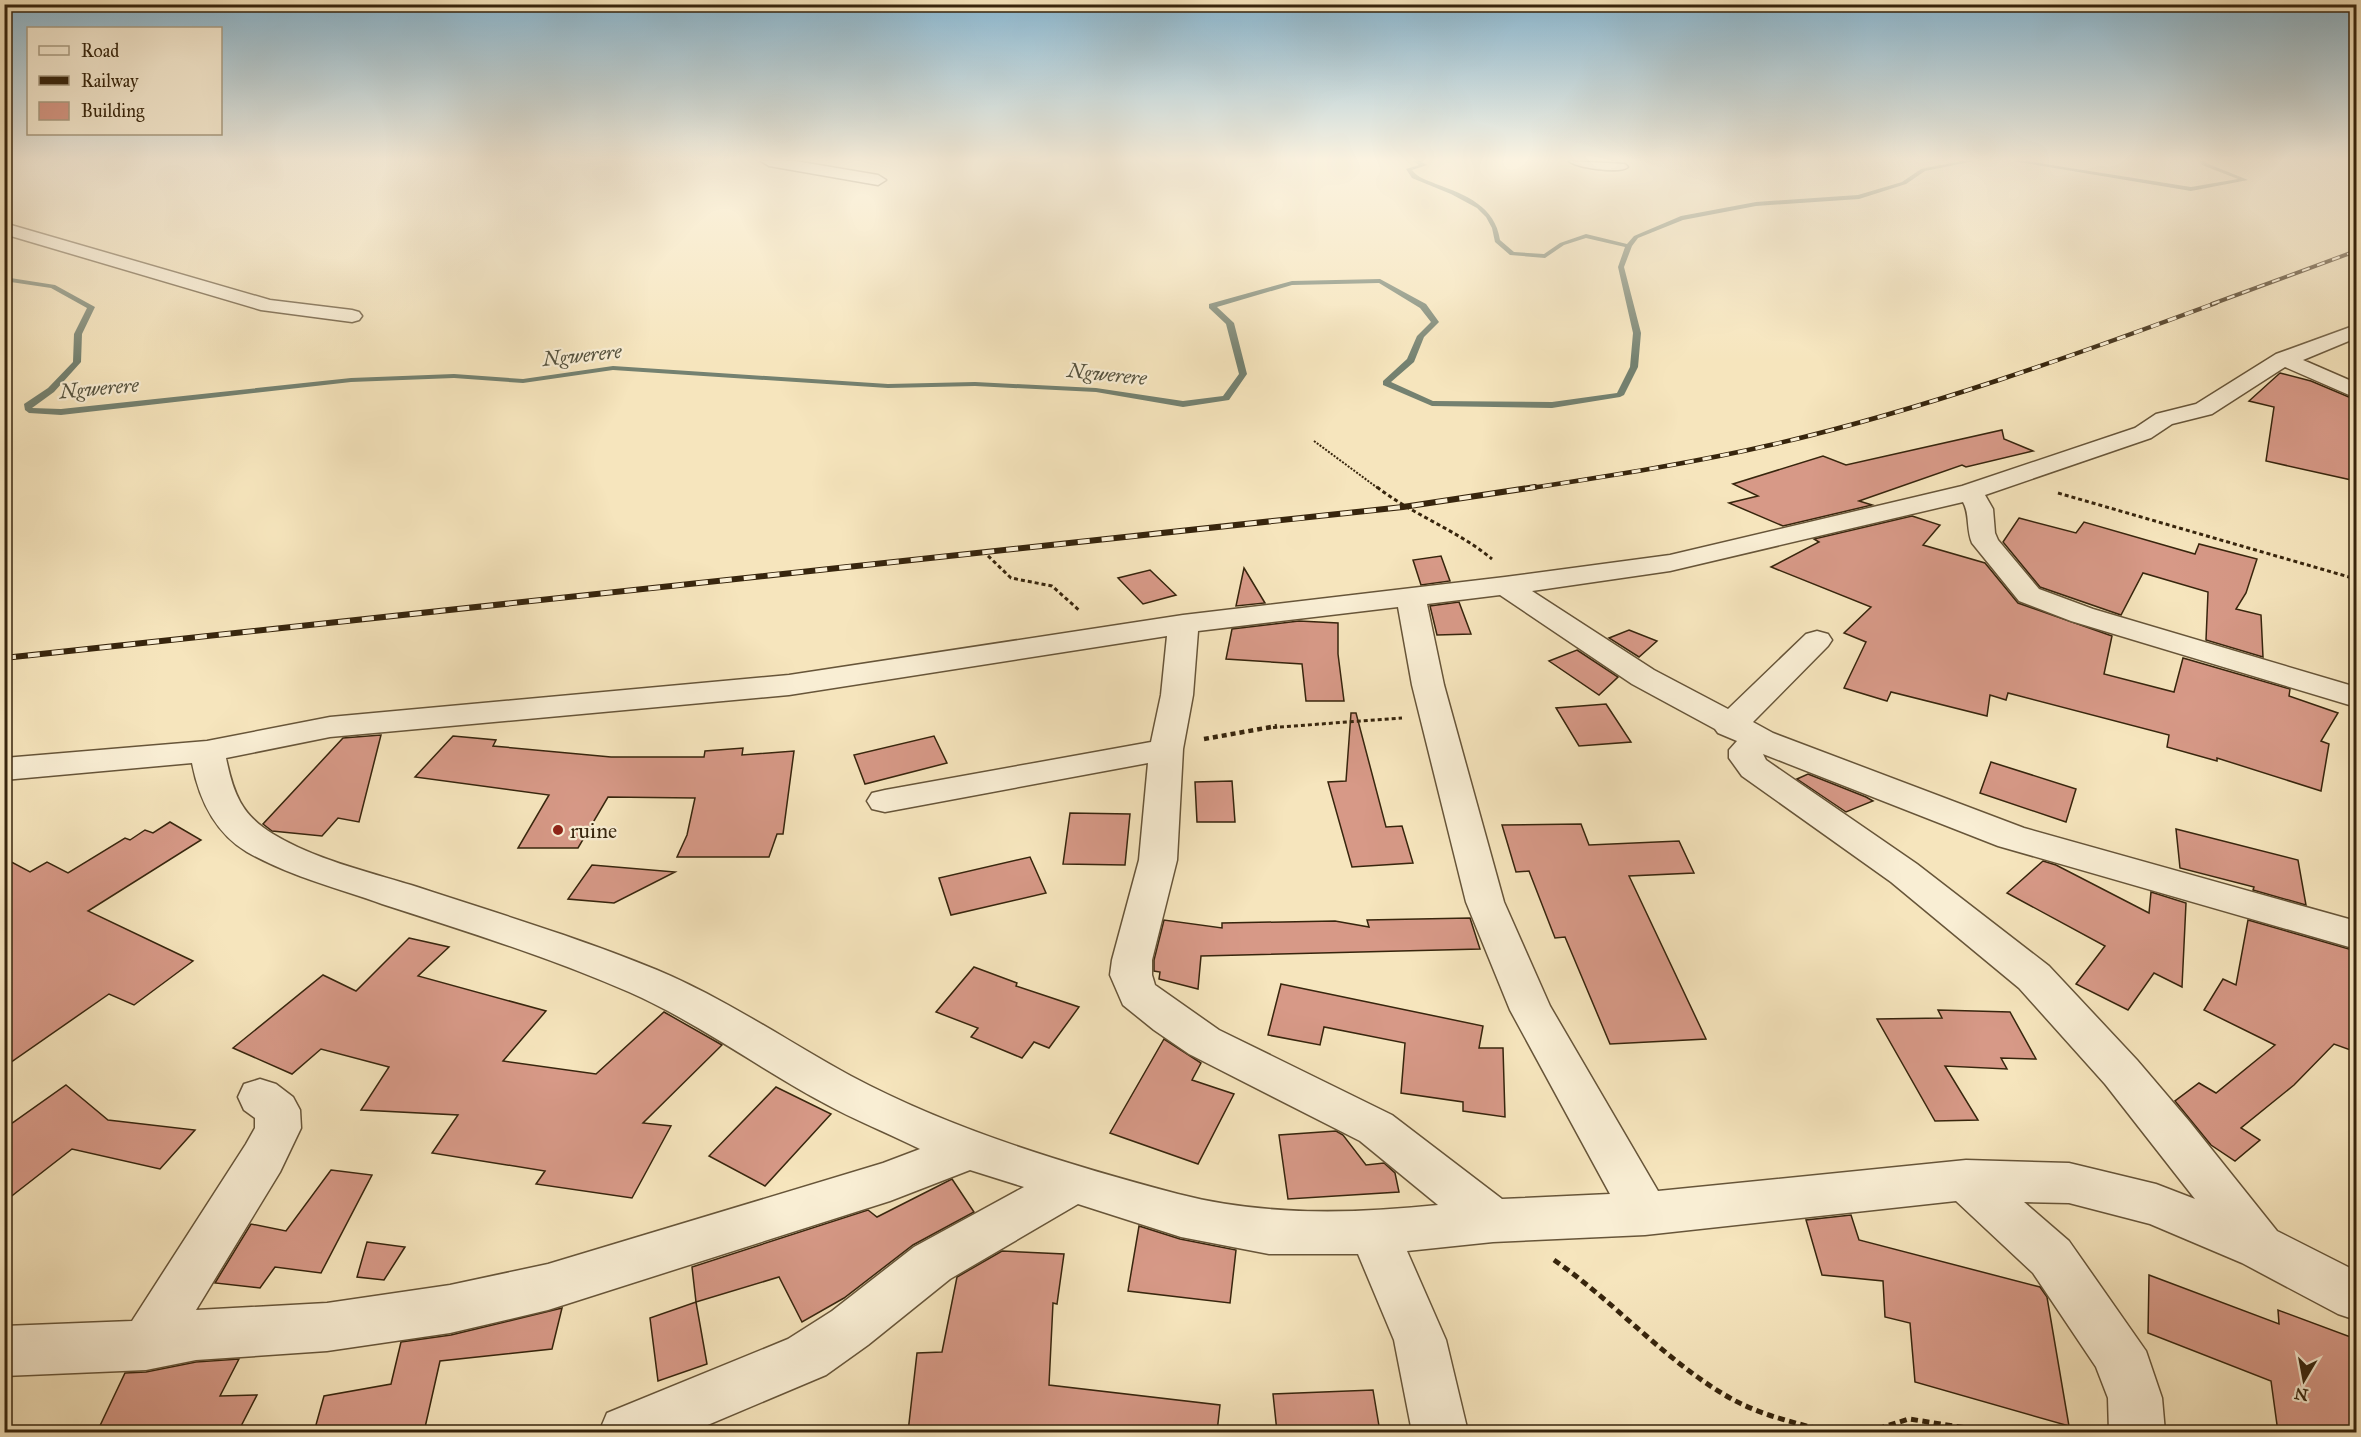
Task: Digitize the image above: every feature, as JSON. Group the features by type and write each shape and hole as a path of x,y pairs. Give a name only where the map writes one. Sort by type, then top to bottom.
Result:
{"street":[{"path":"4,228 268,306 352,316"},
{"path":"4,770 207,751 330,727 789,685 1183,624 1513,585 1670,563 1970,492 2143,433 2164,418 2205,409 2284,359 2356,331"},
{"path":"2284,359 2356,391"},
{"path":"1970,492 1980,509 1982,533 1986,543 2029,595 2082,615 2356,697"},
{"path":"1513,585 1643,677 1745,733 2011,837 2081,859 2356,935"},
{"path":"1411,596 1436,716 1485,902 1509,961 1549,1044 1600,1128 1645,1214"},
{"path":"1183,624 1180,678 1166,749 1158,860 1146,914 1132,960 1131,975 1138,994 1169,1020 1204,1042 1376,1128 1493,1221"},
{"path":"1817,640 1745,733 1746,758 1754,768 1904,873 2034,977 2121,1072 2173,1134 2260,1247"},
{"path":"885,801 1166,749"},
{"path":"207,751 214,784 227,815 258,842 300,863 551,945 645,982 709,1014 838,1090 969,1150 1072,1184 1181,1216 1269,1232 1374,1233 1493,1221 1645,1214 1966,1180 2068,1183 2156,1205 2260,1247 2356,1297"},
{"path":"146,1345 263,1158 278,1128 277,1110 260,1097"},
{"path":"4,1351 146,1345 196,1335 327,1327 450,1309 548,1287 890,1181 969,1150"},
{"path":"1966,1180 2051,1257 2115,1349 2127,1369 2135,1398 2137,1432"},
{"path":"627,1432 807,1357 850,1328 932,1263 1072,1184"},
{"path":"1374,1233 1420,1340 1440,1432"}],"path":[{"path":"1314,441 1403,507 1470,541 1513,585"},
{"path":"2007,478 2356,579"},
{"path":"983,551 1011,578 1052,586 1107,635"},
{"path":"1166,749 1236,731 1284,725 1436,716"},
{"path":"1550,1257 1578,1275 1673,1357 1731,1398 1829,1432"},
{"path":"1867,1432 1910,1419 1992,1432"}],"building":[{"path":"2280,373 2311,381 2356,400 2356,481 2266,461 2274,407 2249,401"},
{"path":"2002,430 2004,439 2033,451 1966,467 1962,465 1859,501 1872,505 1783,526 1729,503 1758,496 1733,484 1823,456 1846,465"},
{"path":"1912,516 1940,525 1923,545 1985,563 2018,603 2112,636 2104,674 2174,692 2183,658 2290,689 2289,696 2338,713 2321,741 2329,744 2321,791 2217,758 2217,761 2167,747 2169,735 2008,693 2006,700 1990,695 1987,716 1891,692 1887,701 1844,688 1866,642 1844,633 1871,607 1771,567 1819,542 1814,539"},
{"path":"2019,518 2076,533 2084,522 2195,554 2199,544 2257,559 2246,593 2236,609 2261,615 2263,657 2206,640 2208,592 2143,573 2121,615 2040,587 2003,542"},
{"path":"1441,556 1450,581 1421,585 1413,560"},
{"path":"1244,568 1265,603 1236,606"},
{"path":"1150,570 1176,595 1143,604 1118,578"},
{"path":"1459,602 1471,634 1437,635 1430,606"},
{"path":"1299,621 1338,623 1338,654 1344,701 1306,701 1302,664 1226,659 1232,629"},
{"path":"1629,630 1657,641 1639,657 1609,638"},
{"path":"1577,650 1618,677 1599,695 1549,661"},
{"path":"1606,704 1631,742 1579,746 1556,708"},
{"path":"1351,713 1356,713 1386,827 1402,826 1413,863 1352,867 1328,782 1346,781"},
{"path":"381,735 359,822 338,818 322,836 272,831 263,824 343,738"},
{"path":"453,736 496,740 493,746 611,757 704,757 705,751 743,748 742,755 794,751 783,834 777,834 769,857 677,857 687,835 695,798 608,797 578,848 518,848 549,795 415,777"},
{"path":"934,736 947,763 865,784 854,755"},
{"path":"1991,762 2076,789 2066,822 1980,793"},
{"path":"1808,774 1873,801 1846,812 1797,779"},
{"path":"1232,781 1235,822 1197,822 1195,782"},
{"path":"1070,813 1130,814 1125,865 1063,864"},
{"path":"170,822 201,840 88,911 193,961 134,1005 109,994 4,1067 4,858 30,872 47,862 68,873 125,838 130,840 145,830 153,833"},
{"path":"1581,824 1589,845 1679,841 1694,873 1629,876 1706,1039 1610,1044 1565,937 1555,938 1529,871 1516,872 1502,825"},
{"path":"2176,829 2298,860 2306,905 2253,890 2254,887 2180,868"},
{"path":"1030,857 1046,893 951,915 939,878"},
{"path":"2043,861 2056,865 2149,913 2151,892 2186,903 2182,987 2154,973 2128,1010 2076,984 2105,946 2007,893"},
{"path":"592,865 675,872 614,903 568,899"},
{"path":"1470,918 1480,949 1201,956 1198,989 1159,979 1160,972 1154,971 1154,960 1164,920 1222,928 1222,923 1335,921 1369,927 1367,920"},
{"path":"2248,920 2356,951 2356,1052 2334,1044 2294,1085 2241,1128 2260,1140 2235,1161 2211,1145 2175,1101 2199,1083 2216,1093 2275,1045 2204,1010 2223,979 2236,985"},
{"path":"409,938 449,947 418,976 546,1011 503,1061 596,1074 664,1012 722,1045 643,1123 671,1126 632,1198 536,1184 545,1171 432,1153 458,1115 361,1110 389,1067 321,1049 292,1074 233,1048 323,975 356,991"},
{"path":"974,967 1017,983 1016,986 1079,1007 1049,1048 1034,1042 1022,1058 971,1037 978,1028 936,1012"},
{"path":"1281,984 1483,1026 1479,1048 1503,1048 1505,1117 1463,1111 1463,1102 1401,1093 1405,1043 1324,1027 1320,1045 1268,1035"},
{"path":"1938,1010 2010,1012 2036,1059 2001,1058 2007,1069 1945,1066 1978,1120 1935,1121 1877,1019 1942,1018"},
{"path":"1164,1039 1201,1063 1192,1080 1234,1094 1198,1164 1110,1133"},
{"path":"66,1085 108,1120 195,1130 160,1169 72,1149 4,1202 4,1129"},
{"path":"776,1087 831,1114 765,1186 709,1156"},
{"path":"1336,1131 1343,1135 1366,1165 1384,1163 1395,1173 1399,1192 1288,1199 1279,1135"},
{"path":"331,1170 372,1175 321,1273 275,1267 260,1288 215,1283 251,1224 286,1231"},
{"path":"952,1179 974,1212 913,1245 844,1298 802,1322 779,1277 696,1302 692,1267 868,1210 877,1217"},
{"path":"1851,1215 1859,1240 2040,1287 2047,1297 2069,1426 1915,1382 1910,1323 1885,1317 1883,1281 1822,1275 1806,1220"},
{"path":"1139,1226 1180,1239 1236,1250 1230,1303 1128,1291"},
{"path":"367,1242 405,1247 384,1280 357,1277"},
{"path":"1002,1251 1064,1254 1057,1304 1053,1303 1049,1385 1220,1405 1217,1432 908,1432 917,1353 942,1352 957,1277"},
{"path":"2149,1275 2279,1324 2278,1310 2356,1339 2356,1432 2278,1432 2271,1381 2148,1333"},
{"path":"696,1302 707,1364 658,1381 650,1318"},
{"path":"562,1308 552,1349 440,1361 424,1432 314,1432 324,1396 391,1384 401,1342 451,1335"},
{"path":"239,1359 220,1396 257,1395 238,1432 97,1432 125,1373 146,1372 196,1362"},
{"path":"1373,1390 1380,1432 1277,1432 1273,1394"}],"waterway":[{"path":"1495,228 1497,241 1512,254 1545,256 1562,244 1586,236 1629,246"},
{"name":"Ngwerere","path":"1629,246 1636,237 1657,228"},
{"name":"Ngwerere","path":"4,279 53,286 91,307 78,334 77,362 51,390 27,406 29,410 61,412 351,380 454,376 523,381 613,368 888,386 975,384 1096,390 1183,404 1226,398 1243,374 1230,323 1212,306 1292,283 1380,281 1423,306 1435,322 1421,336 1411,360 1386,383 1432,403 1552,405 1620,395 1634,367 1637,333 1621,267 1629,246"}],"railway":[{"path":"2212,304 2356,251"},
{"path":"1525,489 1713,457 1775,444 1887,415 1998,380 2216,303"},
{"path":"4,658 1403,507 1535,487"}],"place":[{"name":"ruine","path":"558,830"}]}
